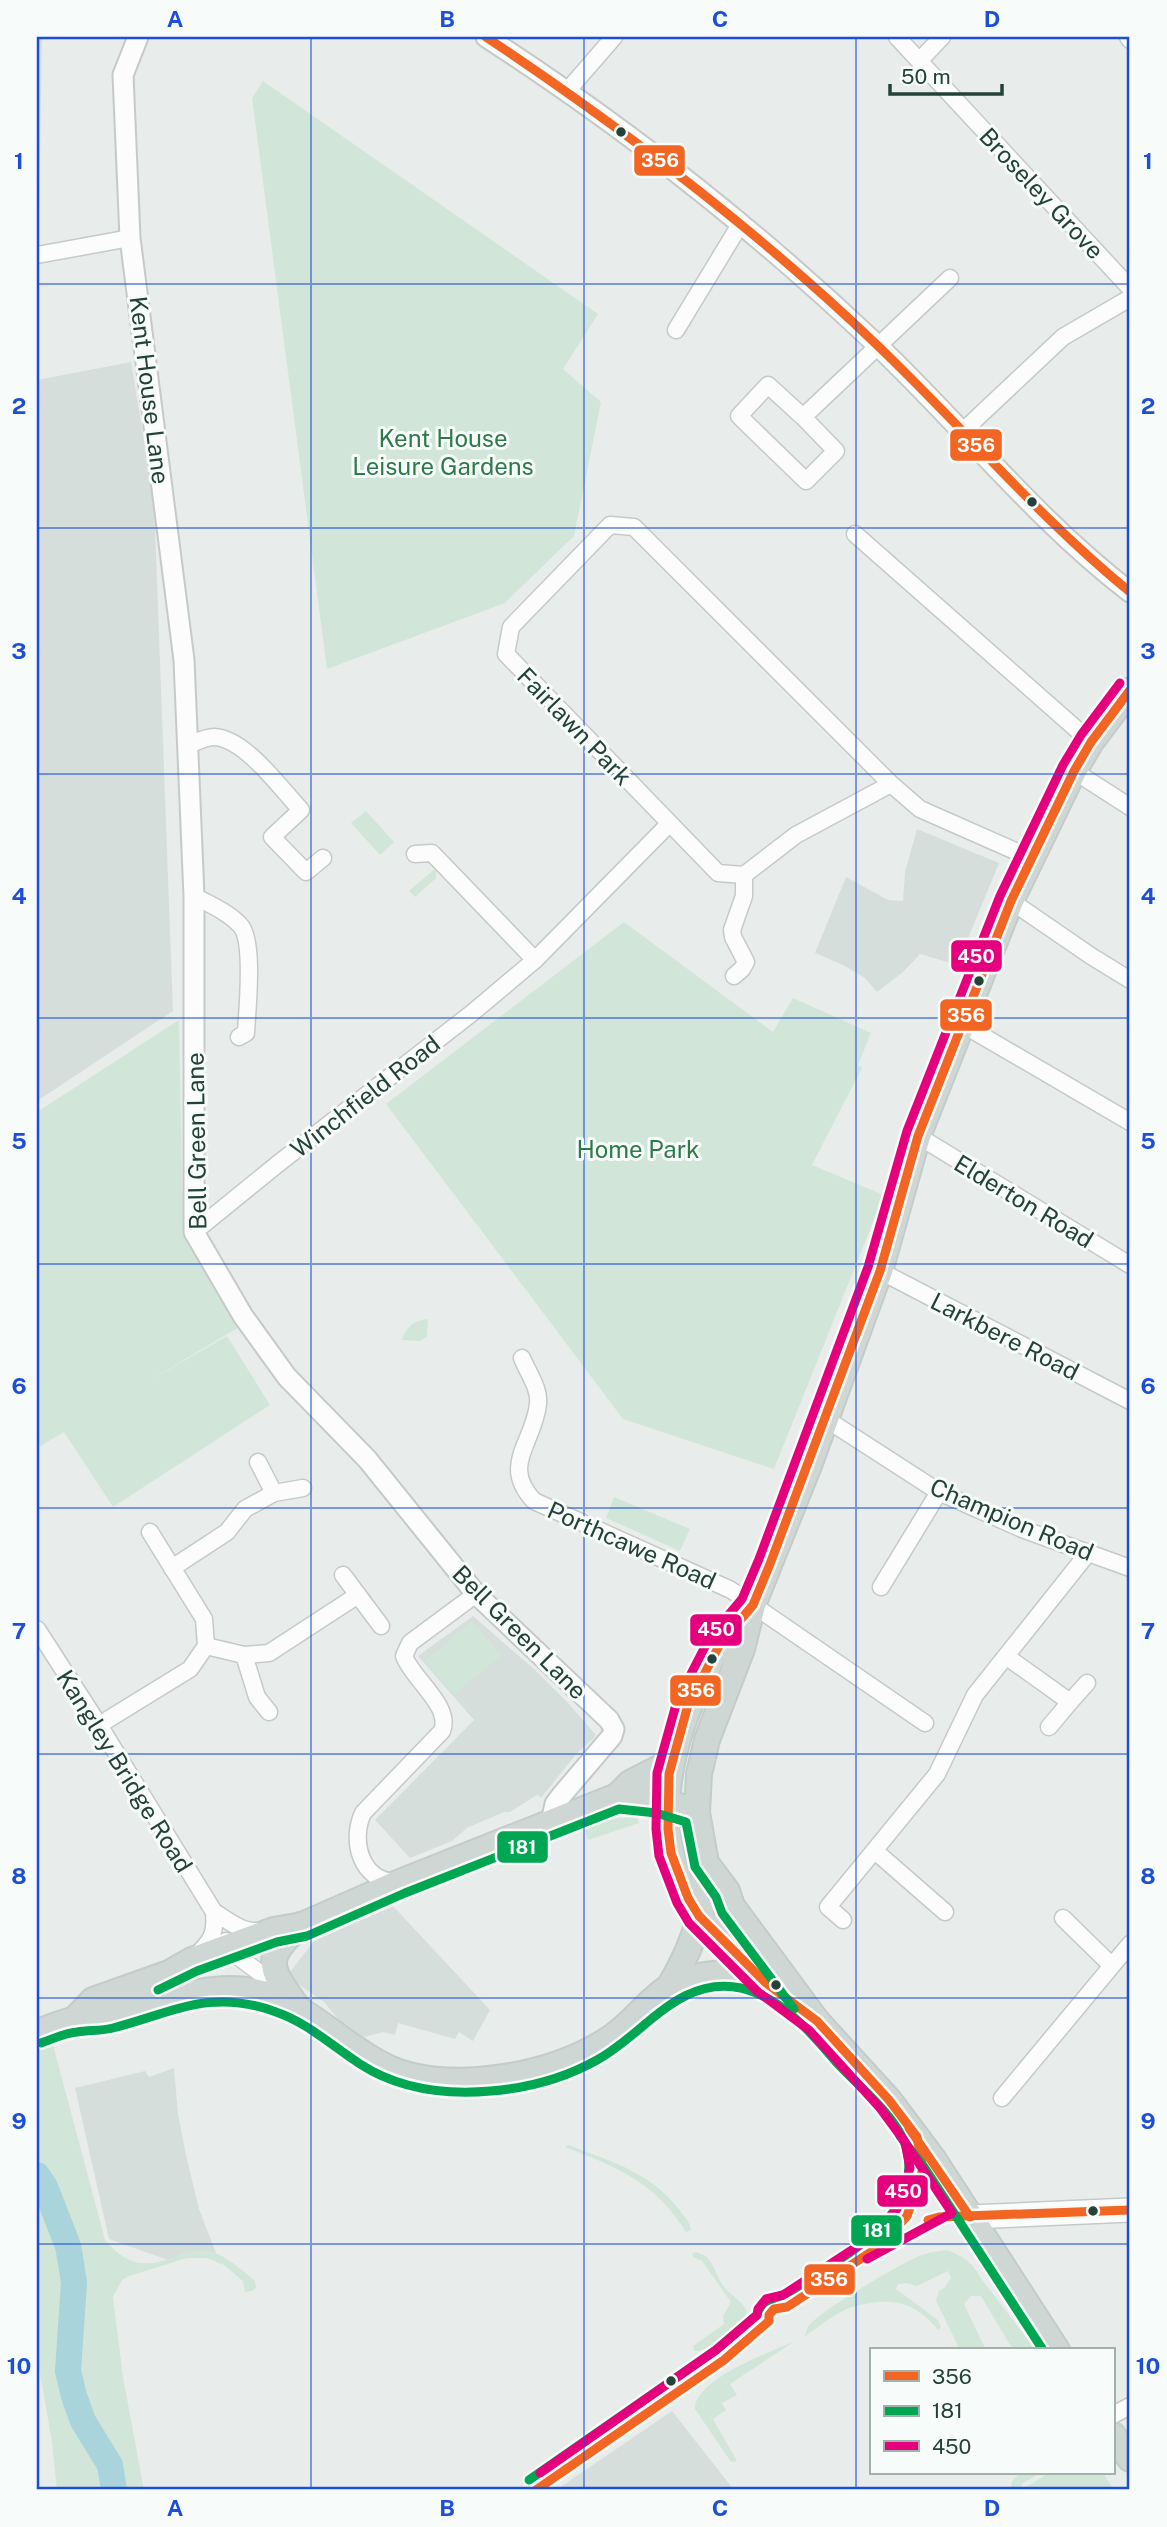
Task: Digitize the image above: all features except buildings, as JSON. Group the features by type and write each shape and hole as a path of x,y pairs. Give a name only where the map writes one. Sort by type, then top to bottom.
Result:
{"main road":[{"path":"1056,2348 934,2160 889,2100 817,2021 732,1906 727,1891 706,1863 697,1805 699,1774 707,1740 742,1649 753,1605 826,1419 880,1271 918,1136 1011,901 1031,858 1091,743 1130,690"},
{"path":"753,1605 720,1644 688,1705 671,1762 668,1803 671,1853 683,1888 699,1916 766,1983 817,2021"},
{"path":"75,2020 93,2000 169,1973 223,1938 302,1925 400,1882 617,1796 630,1783 671,1762"},
{"path":"617,1796 697,1805"},
{"path":"669,1987 681,1966 699,1916 704,1893 702,1874 706,1863"},
{"path":"298,2008 276,1976 274,1958 280,1945 302,1925"},
{"path":"37,2032 75,2020 102,2018 172,1996 227,1989 267,1995 298,2008 364,2054 393,2070 427,2078 475,2080 527,2074 554,2067 582,2055 610,2039 669,1987 687,1979 734,1974 766,1983"},
{"path":"970,2217 1130,2210"},
{"path":"1114,2436 1130,2459"}],"street":[{"name":"Kent House Lane","path":"138,37 123,75 130,237 184,660 188,745"},
{"path":"485,37 568,90 741,223 879,347 1025,497 1130,592"},
{"path":"568,90 614,37"},
{"name":"Broseley Grove","path":"897,37 1130,288"},
{"path":"920,60 942,37"},
{"path":"676,330 741,223"},
{"path":"37,254 130,237"},
{"path":"803,417 950,278"},
{"path":"961,433 1063,337 1130,298"},
{"path":"768,385 803,417 836,451 806,481 739,416 768,385"},
{"name":"Fairlawn Park","path":"744,875 718,873 506,654 511,627 610,525 634,527 891,784 920,809 1031,858"},
{"path":"855,534 1091,743"},
{"path":"188,745 212,737 228,740 244,750 301,810 272,837 306,872 323,858"},
{"name":"Bell Green Lane","path":"188,745 194,896 194,1232 243,1316 287,1377 367,1459 476,1594 609,1720 614,1729 612,1736 555,1804 551,1822"},
{"path":"1074,772 1130,807"},
{"path":"734,976 746,962 732,930 744,896 744,875 796,835 891,784"},
{"name":"Winchfield Road","path":"194,1232 472,1013 535,960 669,824"},
{"path":"415,854 432,853 535,960"},
{"path":"194,896 215,907 242,927 248,946 248,1003 246,1033 239,1037"},
{"path":"1011,901 1130,980"},
{"path":"962,1024 1130,1122"},
{"name":"Elderton Road","path":"918,1136 1130,1265"},
{"name":"Larkbere Road","path":"880,1271 1130,1401"},
{"name":"Porthcawe Road","path":"523,1358 538,1394 538,1406 519,1464 519,1478 523,1490 534,1501 730,1590 753,1605"},
{"name":"Champion Road","path":"826,1419 939,1492 1022,1529 1130,1568"},
{"path":"258,1462 274,1493"},
{"path":"172,1567 227,1532 245,1509 274,1493 303,1488"},
{"path":"881,1587 939,1492"},
{"path":"99,1725 190,1669 206,1646 204,1619 150,1532"},
{"path":"844,1920 828,1906 937,1774 975,1695 1088,1553"},
{"path":"343,1575 381,1626"},
{"path":"400,1882 386,1882 372,1875 360,1857 356,1838 357,1825 363,1813 442,1731 446,1723 443,1710 409,1669 404,1656 410,1643 476,1594"},
{"path":"206,1646 244,1655 269,1653 358,1595"},
{"path":"753,1605 925,1723"},
{"name":"Kangley Bridge Road","path":"37,1631 99,1725 214,1912 223,1938"},
{"path":"244,1655 257,1697 269,1712"},
{"path":"1007,1657 1070,1702"},
{"path":"1049,1727 1087,1684"},
{"path":"875,1852 946,1912"},
{"name":"Kangley Bridge Road","path":"214,1912 239,1929 251,1932 274,1930"},
{"path":"1063,1918 1111,1965"},
{"path":"223,1938 240,1958 274,1982 298,2008"},
{"path":"1002,2098 1130,1944"},
{"path":"1114,2414 1130,2406"}],"shaded area":[{"path":"37,37 42,37 37,348"},
{"path":"131,362 154,500 173,1011 37,1101 37,380"},
{"path":"917,829 999,863 957,965 920,954 903,972 877,992 865,978 815,953 846,877 888,900 903,901 905,872"},
{"path":"473,1616 534,1669 569,1704 595,1734 594,1738 577,1753 541,1798 537,1795 510,1812 467,1828 452,1841 410,1858 375,1820 474,1720 418,1656"},
{"path":"393,1906 490,2010 473,2041 459,2032 455,2039 398,2023 395,2035 383,2032 364,2037 339,2020 324,2002 287,1976 314,1941"},
{"path":"174,2068 178,2114 186,2155 199,2209 216,2253 202,2250 168,2260 109,2239 75,2088 145,2071 149,2077"},
{"path":"672,2411 734,2490 556,2490"}],"green space":[{"name":"Kent House Leisure Gardens","path":"263,81 598,314 563,369 601,402 574,536 505,603 327,669 252,98"},
{"path":"366,811 394,842 380,855 351,823"},
{"path":"436,868 436,878 415,897 409,891"},
{"name":"Home Park","path":"624,922 773,1032 793,998 871,1033 858,1065 862,1068 812,1165 884,1195 774,1469 623,1419 386,1104"},
{"path":"179,1020 183,1233 241,1326 147,1382 227,1336 270,1405 113,1507 64,1432 37,1448 37,1112"},
{"path":"428,1319 427,1337 420,1341 402,1340 411,1325"},
{"path":"614,1497 690,1529 680,1551 606,1518"},
{"path":"472,1621 501,1655 454,1695 425,1661"},
{"path":"637,1817 639,1823 588,1840 584,1828 608,1819"},
{"path":"53,2045 105,2240 127,2259 143,2263 162,2261 196,2250 211,2251 231,2262 255,2281 256,2288 245,2292 243,2281 224,2265 207,2258 187,2258 122,2280 113,2297 123,2377 144,2490 57,2490 52,2442 37,2356 37,2050"},
{"path":"568,2145 615,2163 644,2178 669,2198 690,2224 691,2230 686,2232 662,2201 634,2179 565,2147"},
{"path":"947,2250 970,2263 1034,2348 1012,2348 981,2296 971,2296 964,2304 985,2348 959,2348 936,2301 939,2291 951,2278 948,2271 917,2286 898,2284 896,2289 938,2320 941,2327 938,2330 911,2307 880,2302 842,2311 804,2337 808,2327 826,2311 892,2270 931,2252"},
{"path":"696,2252 710,2260 722,2284 743,2305 748,2317 741,2331 733,2337 699,2351 694,2351 693,2346 724,2324 723,2316 731,2302 702,2261 693,2257 692,2254"},
{"path":"795,2341 730,2384 737,2395 722,2403 726,2410 713,2419 737,2461 731,2462 695,2409 698,2398 720,2377"},
{"path":"1019,2474 1039,2474 1023,2483 1019,2490 1011,2490 1012,2481"},
{"path":"1047,2474 1104,2474 1114,2490 1021,2490"}],"waterway":[{"path":"37,2175 45,2187 68,2246 71,2263 74,2283 68,2371 74,2396 83,2421 110,2465 114,2490"}],"transit line":[{"name":"356","path":"486,37 638,144 784,260 908,375 1064,533 1130,592"},
{"name":"450","path":"540,2473 716,2350 757,2315 766,2299 783,2295 864,2242 897,2209 910,2168 905,2142 880,2108 809,2030 758,1992 689,1923 677,1903 659,1856 656,1829 657,1773 677,1701 710,1637 742,1599 759,1559 868,1267 907,1131 1000,896 1063,765 1081,735 1120,683"},
{"name":"356","path":"536,2490 724,2360 769,2321 769,2315 774,2309 787,2307 871,2252 907,2216 923,2169 917,2137 889,2100 817,2021 766,1983 699,1916 688,1898 671,1853 668,1829 669,1774 688,1705 720,1644 753,1605 770,1564 880,1271 918,1136 1011,901 1074,771 1091,742 1130,690"},
{"name":"181","path":"158,1990 197,1971 277,1942 307,1936 405,1893 619,1809 656,1813 686,1822 695,1867 716,1897 722,1913 794,2009"},
{"name":"181","path":"41,2043 72,2033 113,2028 193,2005 232,2002 253,2005 288,2017 360,2064 391,2080 423,2089 474,2092 532,2085 585,2066 614,2049 664,2009 699,1990 719,1986 746,1989 771,2000 796,2019 879,2106 898,2130 908,2155 908,2175 904,2193 895,2210 883,2225 853,2251 793,2290 764,2303 757,2315 716,2350 529,2480"},
{"name":"356","path":"909,2128 970,2217"},
{"name":"450","path":"867,2259 952,2213 900,2135"},
{"name":"181","path":"900,2136 924,2167 1042,2348"},
{"name":"356","path":"928,2220 939,2217 1130,2210"}]}
